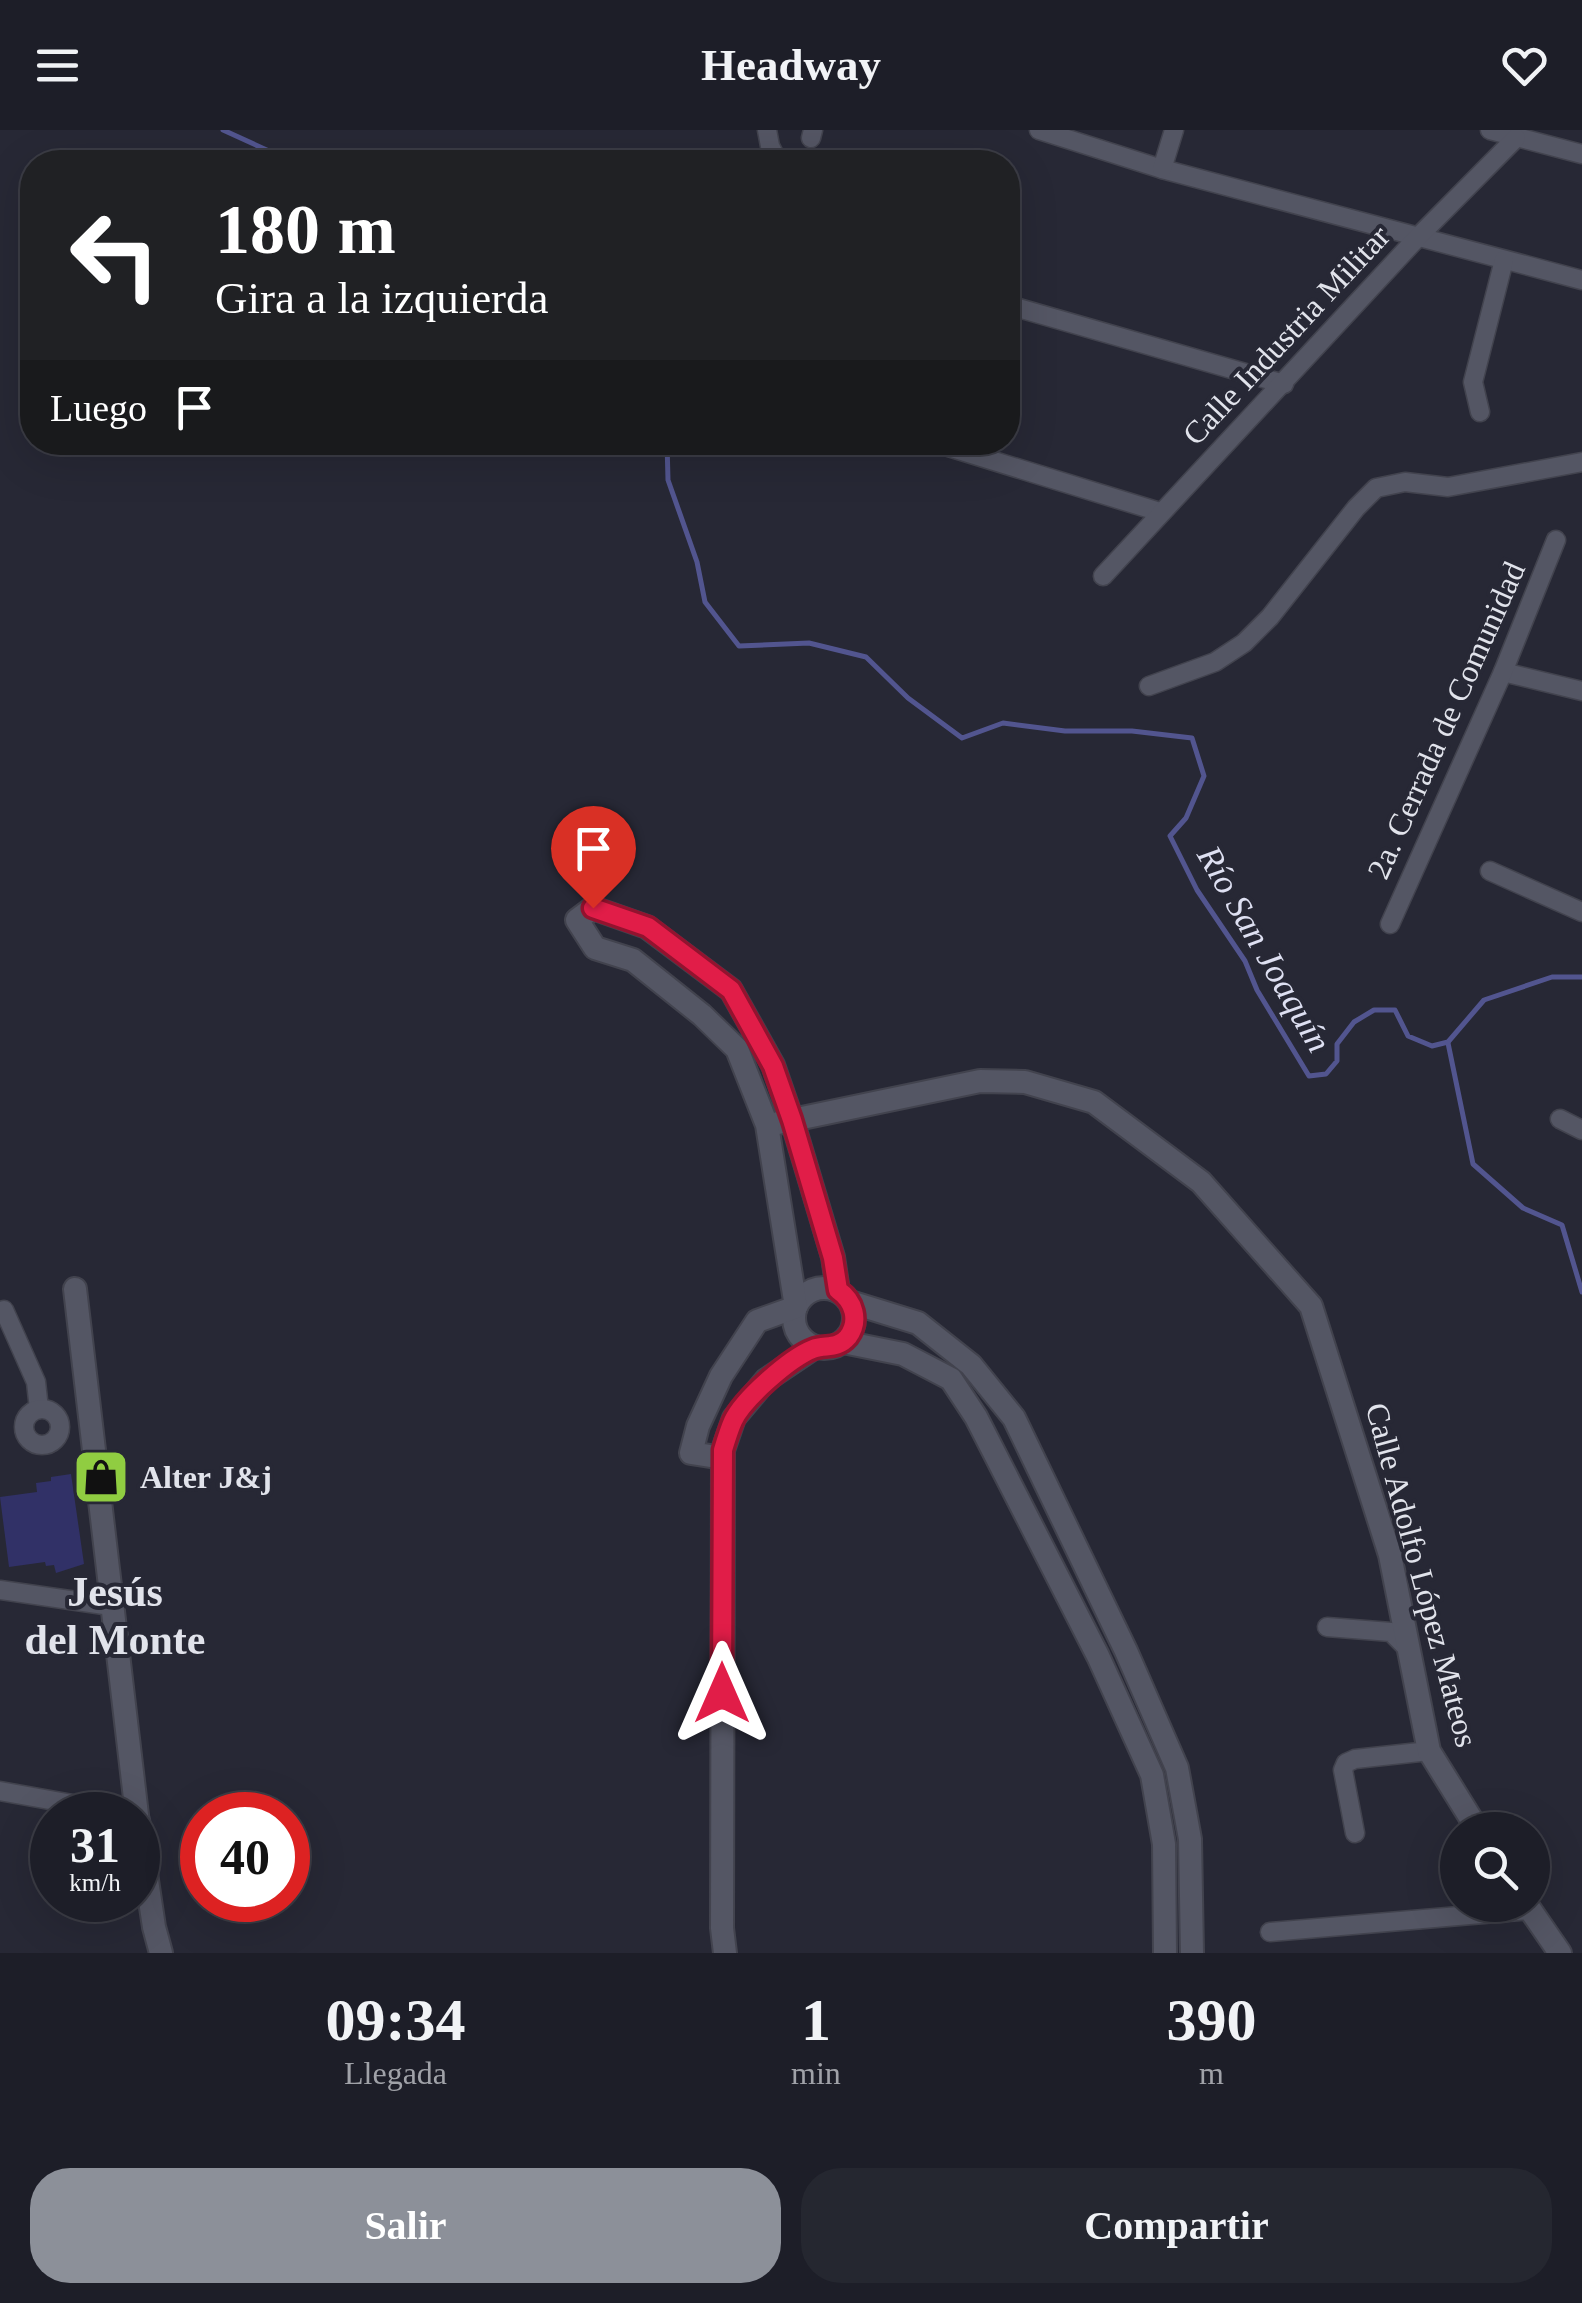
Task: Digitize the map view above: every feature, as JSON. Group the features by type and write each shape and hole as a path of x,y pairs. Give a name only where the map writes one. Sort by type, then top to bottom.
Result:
{"street":[{"path":"1039,130 1162,170 1582,280"},
{"path":"1162,170 1174,130"},
{"path":"1490,130 1582,154"},
{"name":"Calle Industria Militar","path":"1103,576 1417,238 1516,138"},
{"path":"1480,412 1473,382 1504,260"},
{"path":"1020,308 1284,384"},
{"path":"974,455 1160,512"},
{"path":"1149,686 1216,662 1244,643 1376,488 1405,482 1448,487 1582,462"},
{"name":"2a. Cerrada de Comunidad","path":"1390,924 1503,672 1556,540"},
{"path":"1503,672 1582,691"},
{"path":"1490,872 1582,912"},
{"path":"725,1953 723,1450 734,1418 766,1380 815,1347 835,1347 843,1342 855,1319 844,1296 773,1066 731,990 648,927 593,908 576,920 596,948 633,960 738,1048 767,1126 796,1307 794,1317 799,1336 815,1347"},
{"name":"Calle Adolfo López Mateos","path":"767,1126 980,1081 1025,1082 1094,1102 1201,1182 1311,1306 1390,1555 1429,1751 1467,1812"},
{"path":"1560,1119 1582,1130"},
{"path":"723,1458 691,1453 720,1376 757,1321 796,1307 808,1292 818,1288 918,1324 971,1364 1014,1418 1126,1651 1177,1768 1190,1839 1192,1953"},
{"path":"75,1289 133,1792"},
{"path":"4,1310 36,1382 40,1409"},
{"path":"843,1342 903,1354 951,1378 976,1417 1098,1656 1152,1775 1164,1844 1165,1953"},
{"path":"40,1409 57,1416 60,1425 54,1442 46,1445 30,1442 25,1434 26,1418 40,1409"},
{"path":"58,1435 93,1446"},
{"path":"0,1590 111,1606"},
{"path":"1327,1627 1391,1632 1406,1648"},
{"path":"1355,1833 1343,1770 1346,1763 1355,1758 1429,1751"},
{"path":"0,1791 30,1797"},
{"path":"1270,1932 1440,1916"},
{"path":"153,1922 161,1953"},
{"path":"1538,1922 1560,1953"}],"building":[{"path":"71,1474 84,1564 56,1573 54,1565 46,1566 45,1562 9,1567 0,1497 37,1492 36,1483"}],"waterway":[{"name":"Río San Joaquín","path":"223,130 267,150"},
{"name":"Río San Joaquín","path":"667,455 668,480 697,562 705,602 739,646 809,643 866,657 908,698 962,738 1003,723 1065,731 1132,731 1192,738 1204,776 1186,818 1170,836 1197,890 1245,961 1257,990 1309,1076 1326,1074 1337,1061 1337,1044 1354,1022 1374,1010 1395,1010 1408,1036 1432,1046 1448,1042 1484,1000 1552,977 1582,977"},
{"path":"1448,1043 1473,1164 1523,1208 1562,1225 1582,1292"}],"place":[{"name":"Alter J&j","path":"101,1477"}],"district":[{"name":"Jesús del Monte","path":"115,1616"}],"route":[{"path":"593,908 648,927 731,990 773,1066 833,1258 838,1290 854,1310 853,1328 843,1342 835,1347 815,1347 766,1380 734,1418 723,1450 722,1693"}]}
